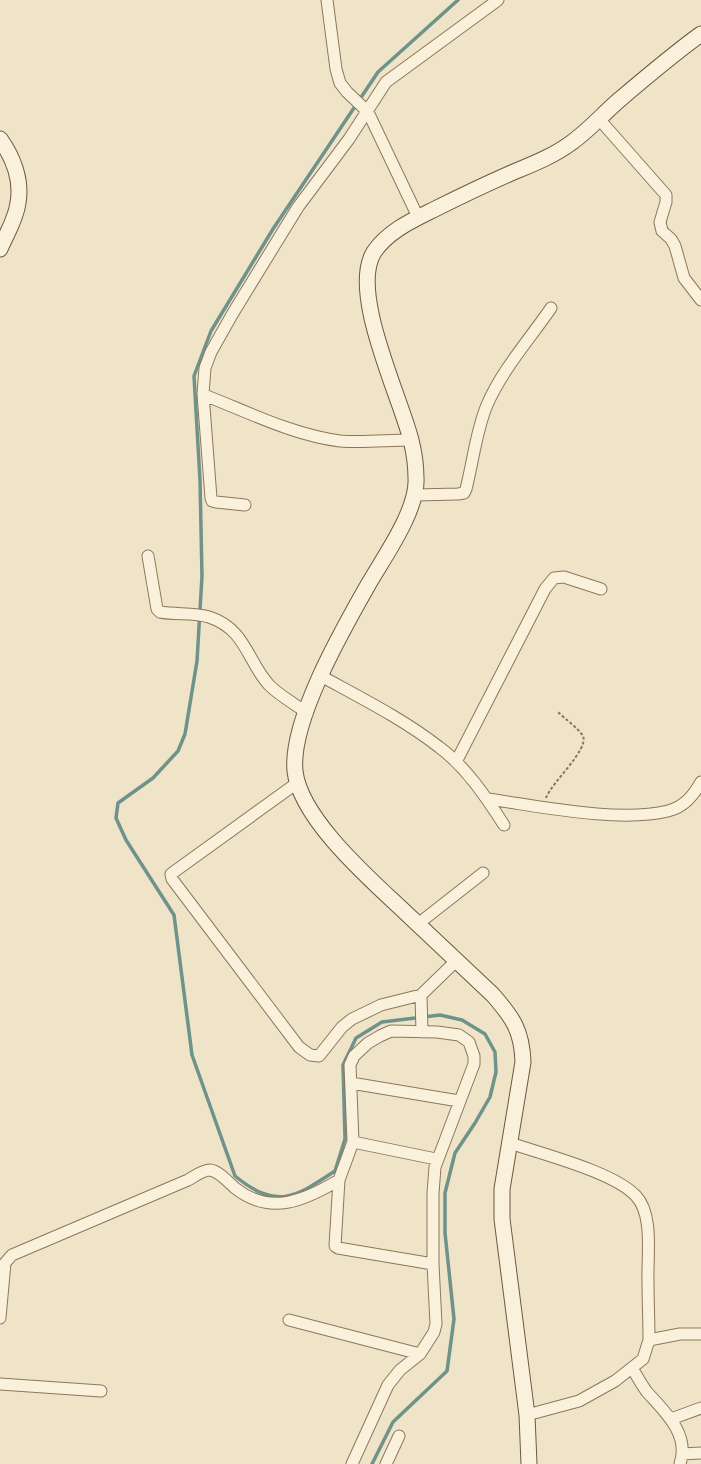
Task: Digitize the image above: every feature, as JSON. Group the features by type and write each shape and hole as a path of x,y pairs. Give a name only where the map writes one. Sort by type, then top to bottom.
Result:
{"street":[{"path":"327,0 336,69 340,83 347,92 366,110 418,217"},
{"path":"245,505 212,501 204,395 205,368 211,352 233,313 298,207 380,89 390,77 498,0"},
{"path":"529,1464 527,1415 502,1219 502,1189 522,1062 522,1044 518,1030 508,1012 493,995 355,864 340,847 312,812 297,783 295,755 307,713 321,676 340,635 397,535 415,495 416,479 411,440 375,330 367,295 369,264 373,254 396,230 418,217 556,153 587,131 648,76 701,34"},
{"path":"599,119 666,195 666,202 660,222 662,231 671,239 675,246 684,278 701,300"},
{"path":"0,139 15,163 19,193 16,212 0,249"},
{"path":"415,495 458,494 464,492 487,405 506,370 528,342 551,308"},
{"path":"204,395 302,433 323,438 342,441 411,440"},
{"path":"148,556 157,609 166,613 205,616 227,626 239,636 258,671 270,686 307,713"},
{"path":"456,762 545,589 554,578 564,577 601,589"},
{"path":"321,676 422,735 456,762 488,799 504,825"},
{"path":"488,799 604,814 633,815 668,811 681,806 694,795 701,782"},
{"path":"297,783 173,871 171,874 172,879 299,1047 310,1055 319,1056 342,1028 352,1019 380,1005 421,997 456,961"},
{"path":"418,924 483,873"},
{"path":"421,997 422,1032"},
{"path":"352,1464 388,1385 400,1370 420,1354 434,1332 436,1324 433,1264 433,1193 436,1158 474,1064 472,1048 469,1042 459,1035 391,1031 368,1043 359,1050 350,1065 353,1142 340,1180 334,1244 336,1247 433,1264"},
{"path":"351,1083 459,1101"},
{"path":"353,1142 436,1158"},
{"path":"510,1143 598,1173 619,1182 637,1196 646,1217 649,1246 649,1340 643,1359 614,1381 579,1401 527,1415"},
{"path":"0,1318 5,1263 12,1255 188,1180 205,1171 213,1171 219,1174 247,1197 259,1202 275,1204 309,1196 340,1180"},
{"path":"289,1320 420,1354"},
{"path":"649,1340 680,1334 701,1334"},
{"path":"632,1368 641,1383 671,1419 681,1440 681,1459 701,1453"},
{"path":"0,1384 100,1391"},
{"path":"671,1419 701,1408"},
{"path":"386,1464 399,1436"}],"path":[{"path":"543,806 548,791 559,776 569,768 584,742 582,735 558,712"}],"waterway":[{"path":"372,1464 393,1422 447,1371 454,1319 445,1233 445,1193 455,1153 490,1097 496,1072 495,1052 485,1034 462,1020 440,1015 382,1022 356,1038 343,1065 345,1139 335,1171 308,1188 285,1196 274,1196 250,1187 235,1176 192,1055 174,915 126,840 116,818 118,803 153,778 178,751 185,734 197,661 202,576 200,480 194,376 211,331 273,229 378,72 458,0"}]}
